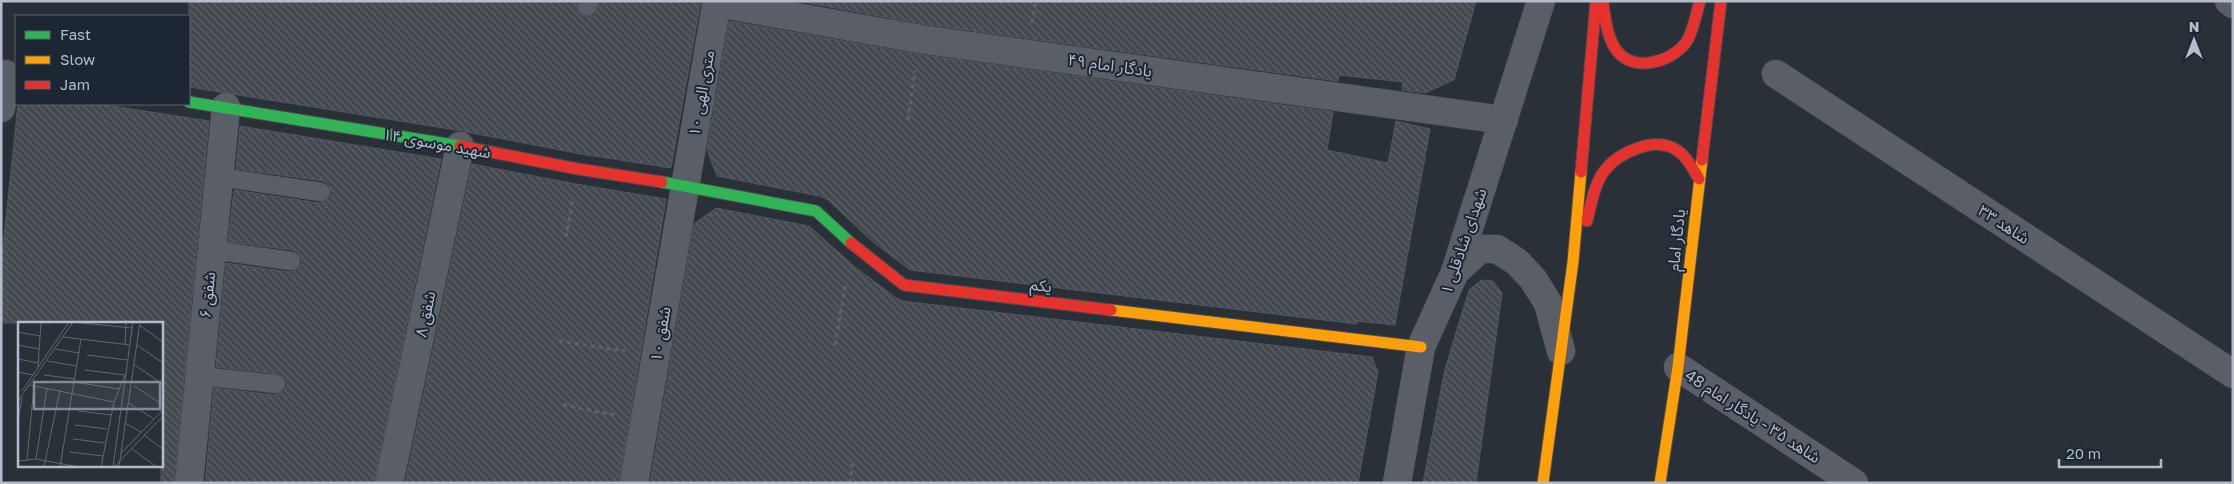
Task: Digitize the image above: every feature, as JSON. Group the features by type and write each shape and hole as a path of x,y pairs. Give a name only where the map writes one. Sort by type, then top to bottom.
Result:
{"main road":[{"path":"1543,483 1573,262 1596,1"},
{"path":"1602,1 1605,19 1618,52 1630,60 1642,63 1654,62 1669,56 1685,43 1694,26 1700,1"},
{"name":"یادگار امام","path":"1660,483 1678,367 1721,1"},
{"name":"شهید موسوی ۱۴","path":"190,102 460,146 578,169 685,186"},
{"path":"1573,262 1605,170 1619,157 1637,148 1656,145 1674,148 1688,161 1699,179"},
{"name":"یکم","path":"685,186 816,211 863,254 904,285 1421,347"}],"street":[{"name":"شهدای شادقلی ۱","path":"1397,483 1421,347 1455,272 1540,1"},
{"path":"2229,1 2233,4"},
{"name":"یادگار امام ۴۹","path":"717,2 920,39 1504,120"},
{"name":"۱۰ متری الهی","path":"685,186 717,2"},
{"path":"1,108 8,74"},
{"name":"شاهد ۳۳","path":"1776,74 2233,374"},
{"name":"شفق ۶","path":"189,483 226,107"},
{"name":"شفق ۸","path":"389,483 460,146"},
{"name":"شفق ۱۰","path":"634,483 685,186"},
{"path":"1455,272 1480,249 1496,249 1517,262 1533,279 1548,303 1561,351"},
{"name":"شاهد ۳۵ - یادگار امام 48","path":"1678,367 1854,483"}],"lane":[{"path":"219,176 321,192"},
{"path":"212,250 291,261"},
{"path":"199,376 276,384"}],"path":[{"path":"908,120 920,39"},
{"path":"566,238 578,169"},
{"path":"835,345 849,268 863,254"},
{"path":"559,341 656,356"},
{"path":"563,405 645,421"},
{"path":"850,483 853,461"}],"building":[{"path":"189,1 578,1 577,9 579,14 589,17 594,15 599,1 701,1 671,168 581,154 462,131 190,87"},
{"path":"797,1 1476,1 1454,80 1425,93 1402,90 1403,82 1339,75 1338,81 922,24"},
{"path":"729,21 918,54 1333,112 1327,150 1388,163 1396,121 1430,129 1395,325 1356,321 1357,324 910,270 873,242 827,199 717,176 707,150"},
{"path":"18,105 105,105 209,121 174,483 161,483 162,322 1,323 1,266"},
{"path":"240,126 441,159 374,483 205,483 214,388 275,395 284,391 287,385 285,379 278,374 216,367 226,263 290,272 299,268 302,262 298,253 292,250 228,242 234,190 319,203 329,199 332,193 328,184 323,181 236,169"},
{"path":"472,164 666,199 619,483 405,483"},
{"path":"716,208 809,226 854,266 902,301 1372,357 1378,372 1358,483 650,483 694,224"},
{"path":"1481,280 1493,281 1502,293 1476,483 1423,483 1445,369 1469,290"}],"traffic: fast":[{"path":"190,102 460,146"},
{"path":"662,182 816,211 851,243"}],"traffic: slow":[{"path":"1660,483 1678,367 1702,160"},
{"path":"1543,483 1573,262 1581,172"},
{"path":"1111,310 1421,347"}],"traffic: jam":[{"path":"1581,172 1596,1"},
{"path":"1603,3 1609,34 1617,51 1624,58 1633,62 1643,63 1663,59 1673,55 1681,48 1691,32 1700,1"},
{"path":"1702,160 1721,1"},
{"path":"1587,221 1596,188 1605,170 1619,157 1637,148 1657,145 1675,149 1686,158 1699,179"},
{"path":"460,146 578,169 662,182"},
{"path":"851,243 904,285 1111,310"}]}
